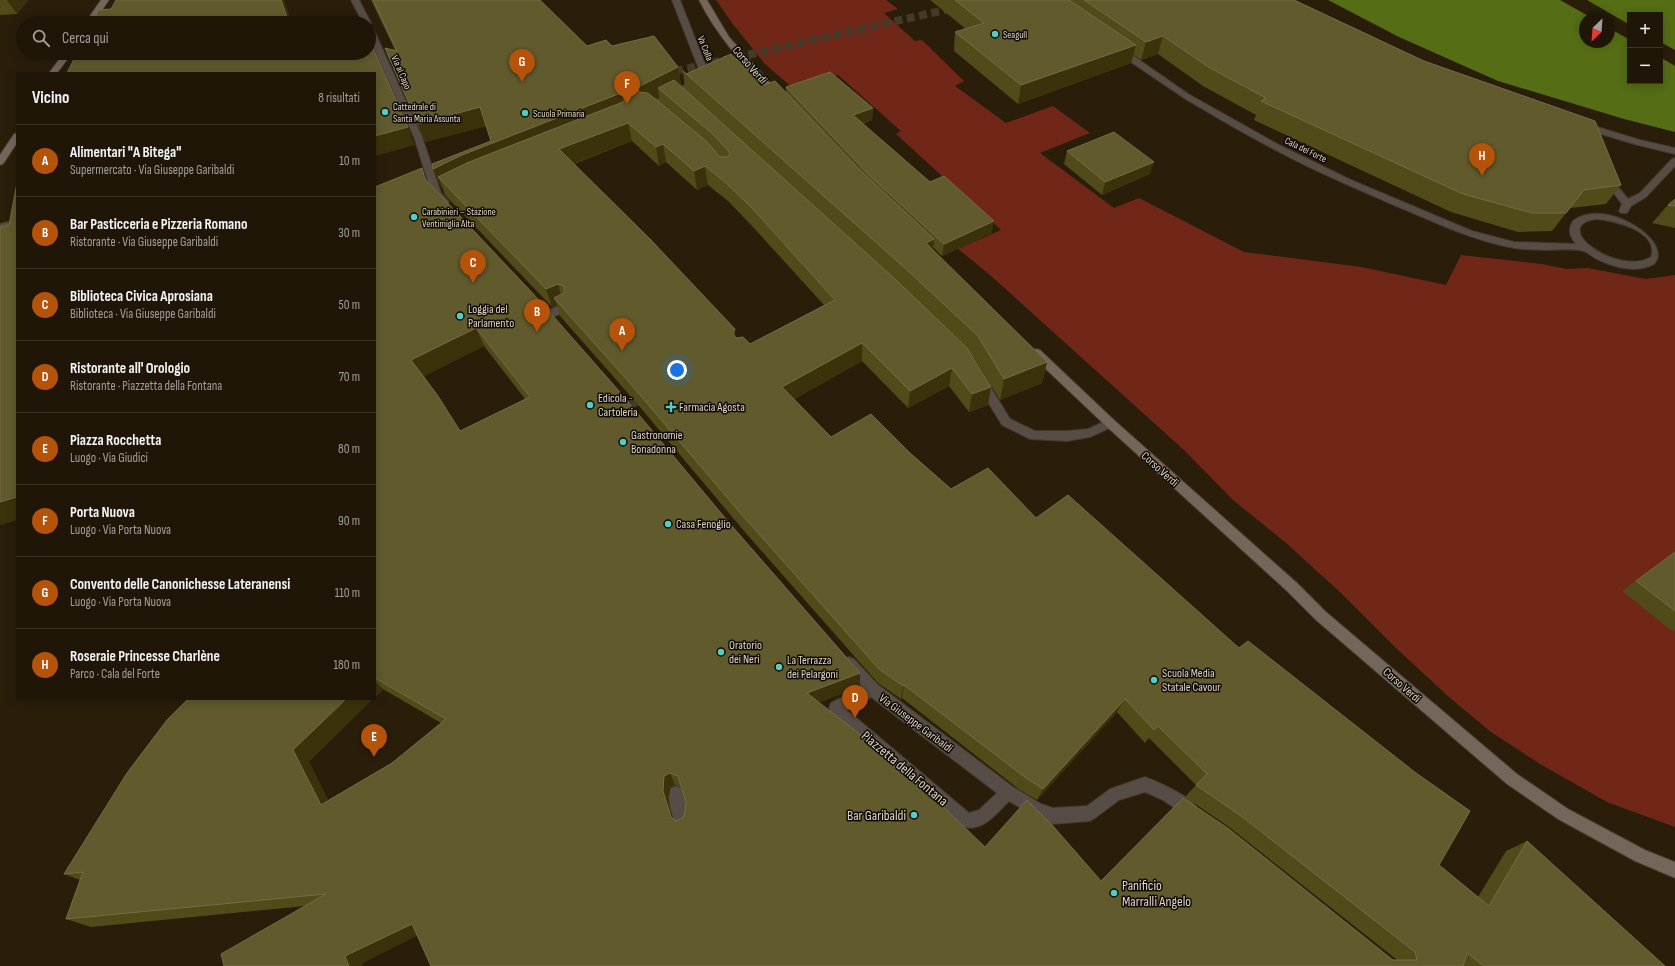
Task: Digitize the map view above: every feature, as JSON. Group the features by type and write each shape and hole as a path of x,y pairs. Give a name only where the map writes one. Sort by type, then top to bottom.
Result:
{"main road":[{"path":"94,16 105,0"},
{"name":"Corso Verdi","path":"703,0 713,19 746,63 785,104"},
{"path":"55,72 63,60"},
{"path":"0,162 16,138"},
{"name":"Corso Verdi","path":"1027,344 1110,423 1286,582 1321,616 1512,779 1563,814 1640,856 1675,870"}],"street":[{"path":"355,0 363,16"},
{"name":"Va Colla","path":"662,114 650,107 681,96 704,72 699,53 680,14 676,0"},
{"name":"Via al Capo","path":"376,44 418,137 440,193 453,212"},
{"name":"Cala del Forte","path":"1111,45 1190,98 1276,147 1348,182 1469,232 1514,245 1586,248"},
{"path":"1579,124 1592,129 1675,151"},
{"path":"1592,129 1598,142"},
{"path":"1620,220 1627,204 1643,194 1675,161"},
{"path":"1608,168 1614,187 1627,204"},
{"path":"1596,216 1620,220 1644,231 1652,239 1657,247 1658,254 1654,260 1646,264 1636,266 1623,265 1596,256 1578,241 1574,233 1574,226 1578,221 1585,217 1596,216"},
{"path":"539,303 560,326"},
{"path":"550,314 564,308"},
{"path":"977,376 1006,422 1034,436 1067,436 1090,432 1110,423"},
{"name":"Via Giuseppe Garibaldi","path":"841,654 872,689 1008,792 1036,809 1053,816 1090,813 1115,794 1145,784 1168,795 1204,820"},
{"name":"Piazzetta della Fontana","path":"872,689 836,708 847,720 967,820 983,817 1008,792"},
{"path":"676,793 682,822"}],"shaded area":[{"path":"716,0 886,0 898,9 884,13 915,41 922,40 964,81 955,86 1006,123 1053,106 1090,133 1040,153 1114,208 1139,198 1244,252 1361,267 1446,285 1461,255 1542,264 1566,269 1587,268 1646,279 1675,275 1675,827 1607,802 1540,764 1491,732 1450,698 1397,649 1341,593 1285,542 1233,500 1184,450 990,275 958,249 1001,230 896,134 901,131 838,75 795,90 765,64 732,23"},
{"path":"1328,0 1560,0 1581,12 1579,12 1579,48 1615,48 1615,31 1627,38 1627,84 1663,84 1663,59 1675,66 1675,132 1624,119 1498,81 1399,37"},
{"path":"1587,0 1675,0 1675,50 1663,44 1663,12 1627,12 1627,23 1615,16 1615,12 1608,12"}],"building":[{"path":"116,0 281,0 287,16 96,16 99,10 111,9"},
{"path":"373,0 540,0 587,46 606,40 612,46 654,36 678,67 640,86 638,89 639,92 648,93 706,141 720,157 728,157 730,153 714,135 658,88 674,80 895,279 967,348 991,387 972,394 952,368 910,391 862,343 782,387 831,437 871,414 910,453 951,489 988,468 1036,518 1068,495 1239,648 1248,641 1416,773 1470,811 1439,865 1489,906 1527,841 1665,966 1484,966 1467,953 1463,966 431,966 412,924 345,956 349,966 224,966 221,954 326,894 66,919 83,872 64,874 127,773 167,720 187,700 345,700 293,750 321,805 392,763 446,719 376,679 376,187 422,168 425,179 539,300 619,391 731,525 860,673 807,693 872,744 936,800 985,847 1027,800 1053,826 1101,881 1183,798 1229,829 1393,960 1417,960 1415,952 1241,816 1196,785 1207,774 1158,726 1154,730 1125,699 1043,789 1026,778 904,685 903,686 879,669 742,515 629,382 554,298 564,293 564,286 558,284 546,289 438,177 469,162 628,100 630,97 627,93 621,93 462,155 433,169 432,164 491,141 480,107 418,124 385,48 397,51","holes":["628,123 656,147 663,144 694,171 705,166 726,183 752,208 835,300 750,344 743,337 736,338 733,334 735,329 650,239 559,149","476,328 530,397 460,431 438,396 411,360","670,773 678,776 686,802 684,817 676,821 671,817 663,791 664,776"]},
{"path":"955,0 1069,0 1136,45 1021,85 955,32 984,23"},
{"path":"1084,0 1294,0 1424,61 1595,121 1621,185 1584,190 1566,213 1532,213 1463,194 1261,101 1266,98 1210,68 1163,36 1146,42"},
{"path":"731,54 764,85 775,81 860,170 934,239 926,243 1047,362 1004,379 978,336 906,269 686,74"},
{"path":"376,55 408,127 376,136 376,72 68,72 74,60 376,60"},
{"path":"830,72 873,108 853,115 930,182 944,176 994,221 944,244 868,174 786,87"},
{"path":"1114,132 1154,162 1105,182 1067,151"},
{"path":"16,188 16,497 0,502 0,227 9,225"},
{"path":"1675,199 1675,206 1668,205"},
{"path":"1675,552 1675,611 1636,581"}],"tunnel":[{"path":"663,74 954,8"},
{"path":"376,141 436,127"},
{"path":"629,404 642,397"}],"place":[{"name":"Seagull","path":"995,34"},
{"name":"Convento delle Canonichesse Lateranensi","path":"522,82"},
{"name":"Porta Nuova","path":"627,104"},
{"name":"Cattedrale di Santa Maria Assunta","path":"385,112"},
{"name":"Scuola Primaria","path":"525,113"},
{"name":"Roseraie Princesse Charlène","path":"1482,176"},
{"name":"Carabinieri – Stazione Ventimiglia Alta","path":"414,217"},
{"name":"Biblioteca Civica Aprosiana","path":"473,283"},
{"name":"Loggia del Parlamento","path":"460,316"},
{"name":"Bar Pasticceria e Pizzeria Romano","path":"537,332"},
{"name":"Alimentari \"A Bitega\"","path":"622,351"},
{"name":"Edicola - Cartoleria","path":"590,405"},
{"name":"Farmacia Agosta","path":"671,407"},
{"name":"Gastronomie Bonadonna","path":"623,442"},
{"name":"Casa Fenoglio","path":"668,524"},
{"name":"Oratorio dei Neri","path":"721,652"},
{"name":"La Terrazza dei Pelargoni","path":"779,667"},
{"name":"Scuola Media Statale Cavour","path":"1154,680"},
{"name":"Ristorante all' Orologio","path":"855,718"},
{"name":"Piazza Rocchetta","path":"374,757"},
{"name":"Bar Garibaldi","path":"914,815"},
{"name":"Panificio Marralli Angelo","path":"1114,893"}]}
